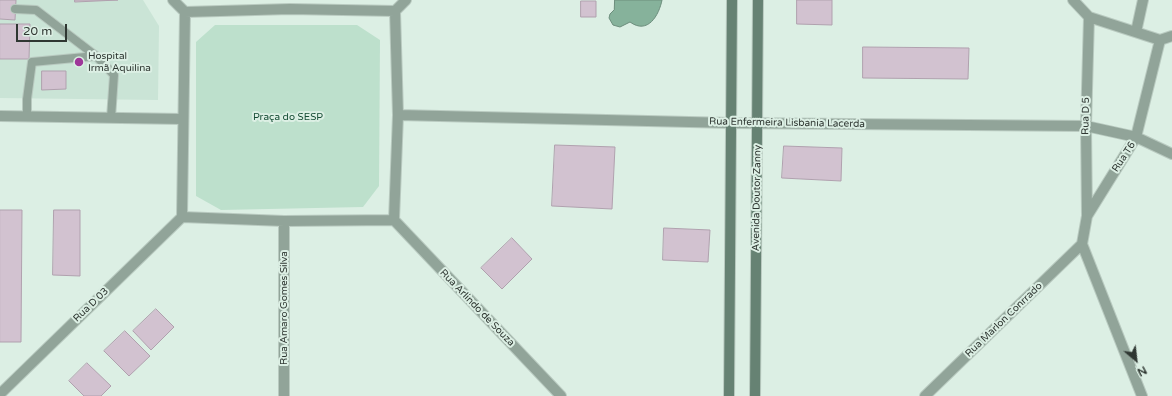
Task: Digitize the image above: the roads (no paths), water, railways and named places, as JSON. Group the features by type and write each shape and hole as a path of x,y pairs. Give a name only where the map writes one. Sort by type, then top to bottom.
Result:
{"street":[{"path":"173,0 185,12 182,119 182,217 284,221 394,220 398,115 395,11 406,0"},
{"path":"729,396 732,0"},
{"name":"Avenida Doutor Zanny","path":"755,396 758,0"},
{"path":"1073,0 1089,17 1160,40 1172,36"},
{"path":"1136,32 1143,0"},
{"path":"185,12 290,5 395,11"},
{"name":"Rua D 5","path":"1086,216 1086,126 1089,17"},
{"name":"Rua T6","path":"1082,244 1086,216 1136,137 1160,40"},
{"name":"Rua Enfermeira Lisbania Lacerda","path":"398,115 731,123 1086,126 1136,137 1172,154"},
{"path":"0,116 182,119"},
{"name":"Rua D 03","path":"0,394 182,217"},
{"name":"Rua Arlindo de Souza","path":"394,220 561,396"},
{"name":"Rua Amaro Gomes Silva","path":"284,221 284,396"},
{"path":"1082,244 1142,396"},
{"name":"Rua Marlon Conrrado","path":"925,396 1082,244"}],"lane":[{"path":"15,9 36,10 96,56 114,75 111,118"},
{"path":"27,117 27,99 32,62 96,56"}],"place":[{"name":"Hospital Irmã Aquilina","path":"79,62"}],"park label":[{"name":"Praça do SESP","path":"288,117"}]}
